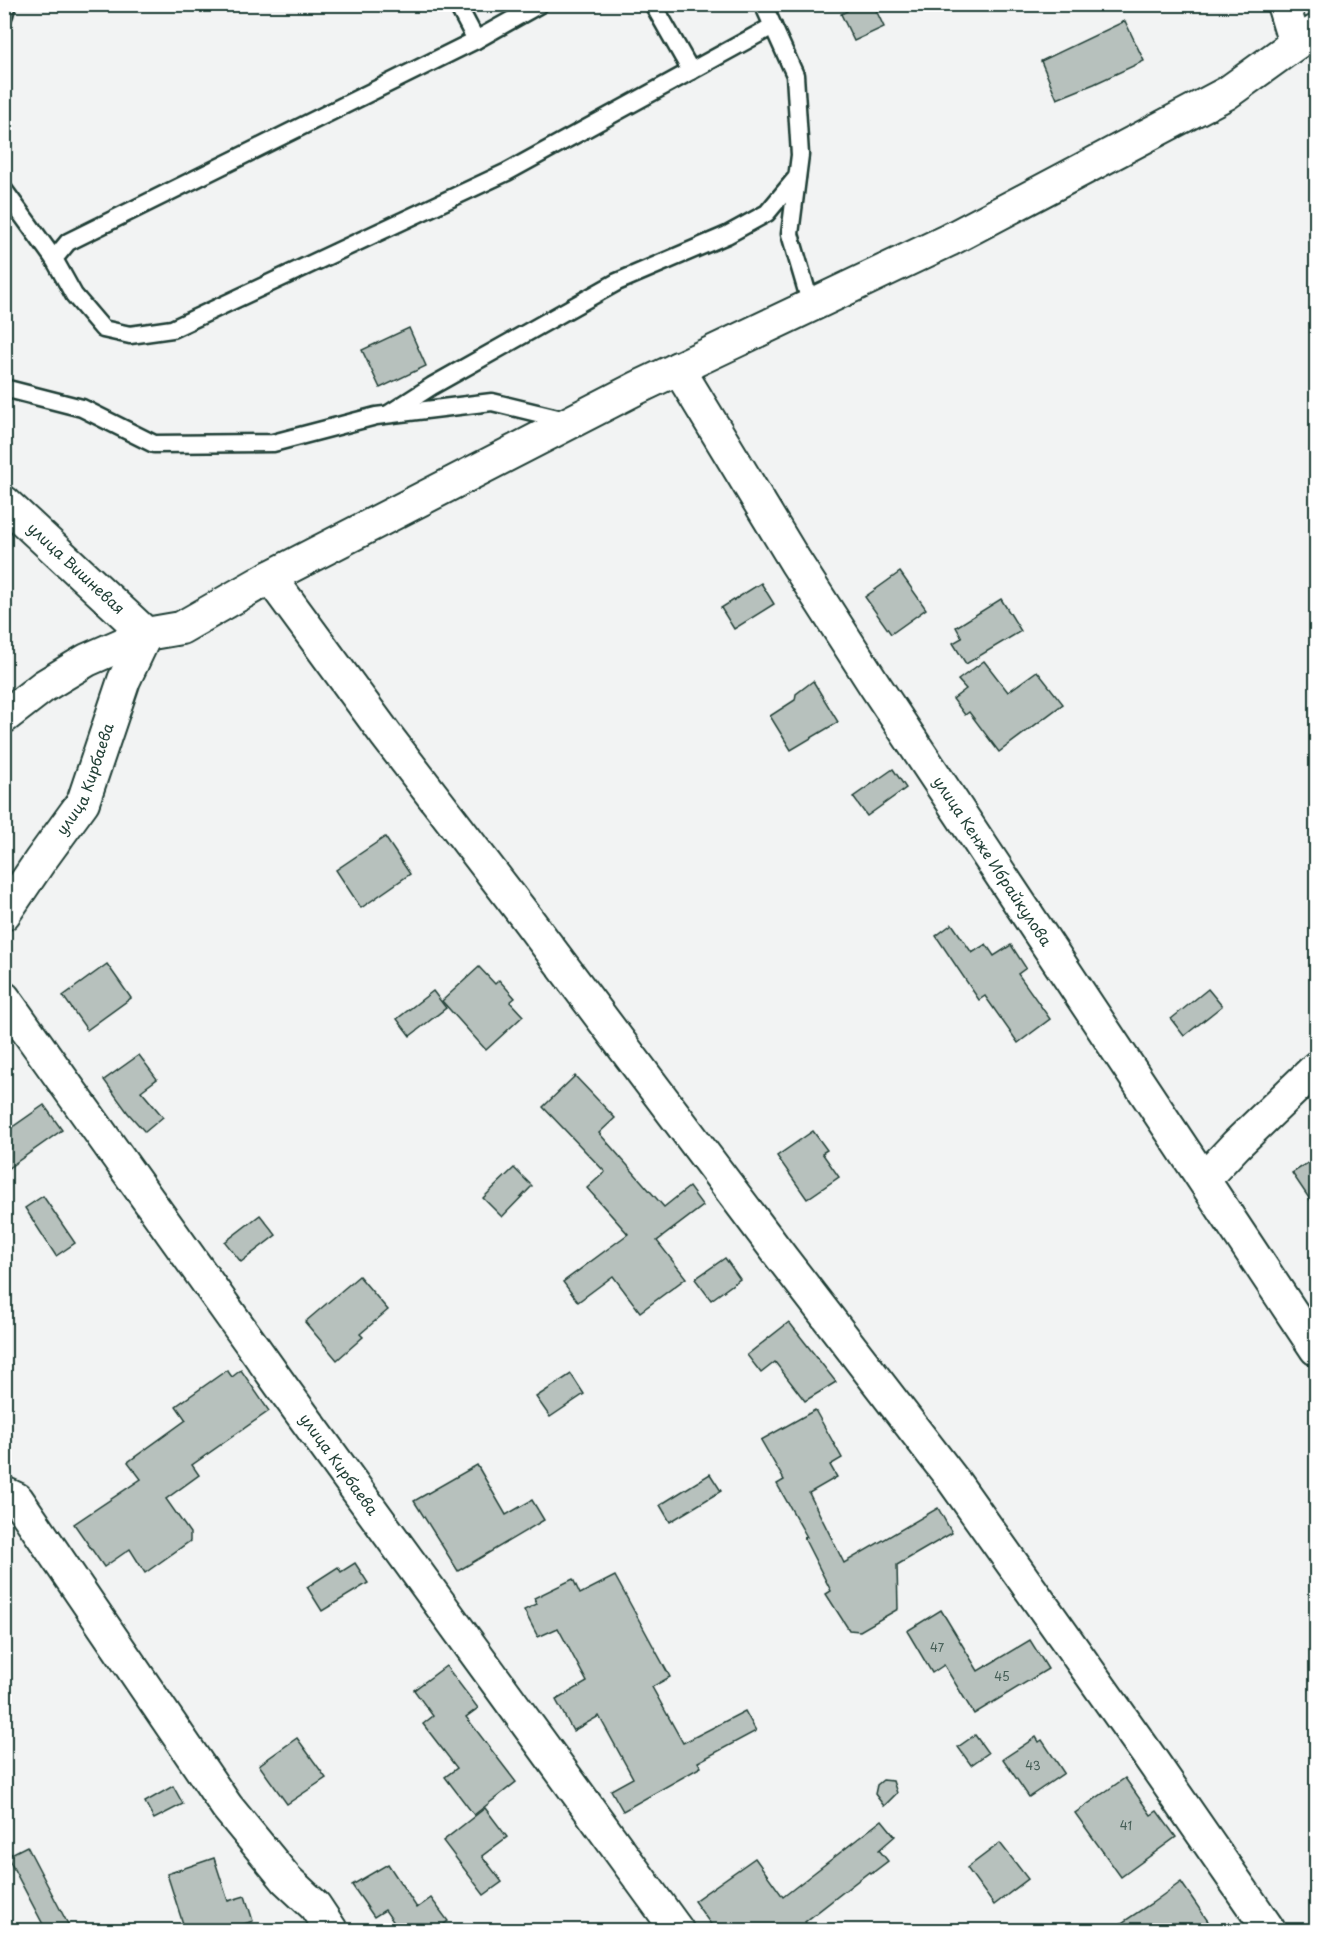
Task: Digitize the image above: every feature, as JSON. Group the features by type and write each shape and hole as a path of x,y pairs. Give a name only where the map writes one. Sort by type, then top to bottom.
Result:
{"street":[{"path":"4,717 44,686 87,660 146,634 181,628 270,577 571,422 678,368 949,240 1227,93 1306,37 1283,4"},
{"name":"улица Кенже Ибрайкулова","path":"678,368 873,684 1317,1349"},
{"name":"улица Вишневая","path":"4,502 146,634"},
{"path":"270,577 386,735 953,1480 1269,1930"},
{"name":"улица Кирбаева","path":"4,914 83,802 124,680 146,634"},
{"name":"улица Кирбаева","path":"4,998 268,1368 677,1930"},
{"path":"1204,1179 1236,1145 1317,1068"},
{"path":"5,1492 18,1499 227,1807 287,1880 315,1906 332,1930"}],"lane":[{"path":"4,15 7,4"},
{"path":"458,4 476,40"},
{"path":"54,259 68,242 476,40 540,4"},
{"path":"653,4 691,71"},
{"path":"663,23 664,4"},
{"path":"763,4 795,75 800,155 790,234 811,305"},
{"path":"4,190 54,259 74,295 103,329 130,335 172,329 507,172 773,26"},
{"path":"387,415 432,386 617,282 727,236 767,213 797,177"},
{"path":"4,388 82,408 154,444 273,443 376,416 492,402 571,422"}],"building":[{"path":"843,4 873,4 884,27 854,41 841,14 847,11"},
{"path":"1125,21 1144,61 1057,99 1041,61"},
{"path":"409,328 426,366 380,388 362,350"},
{"path":"900,572 926,609 891,634 865,597"},
{"path":"761,583 774,604 734,629 721,608"},
{"path":"1001,599 1021,631 966,664 953,643 962,638 956,627"},
{"path":"984,661 1008,692 1037,671 1063,704 999,752 969,712 965,715 953,699 966,689 958,680"},
{"path":"813,681 838,722 791,750 770,716 795,700 796,694"},
{"path":"893,769 906,788 867,816 853,797"},
{"path":"385,837 410,874 361,908 336,870"},
{"path":"952,924 972,953 986,944 994,956 1011,945 1026,968 1018,974 1050,1019 1018,1043 985,996 979,1000 936,936"},
{"path":"107,964 131,998 87,1030 63,996"},
{"path":"479,967 495,984 499,980 515,998 510,1002 523,1016 486,1050 442,1001"},
{"path":"1208,989 1222,1006 1184,1036 1171,1019"},
{"path":"433,991 446,1008 410,1036 397,1019"},
{"path":"139,1055 157,1079 141,1091 163,1117 145,1132 104,1080"},
{"path":"575,1076 615,1118 599,1133 664,1207 689,1187 703,1206 657,1241 686,1278 640,1312 613,1276 578,1302 563,1282 628,1234 587,1188 605,1172 543,1107"},
{"path":"44,1105 62,1130 4,1171 4,1133"},
{"path":"813,1131 827,1150 822,1153 839,1177 807,1199 777,1156"},
{"path":"1317,1157 1317,1210 1292,1173"},
{"path":"514,1168 532,1186 502,1217 483,1198"},
{"path":"43,1196 75,1243 56,1256 25,1208"},
{"path":"260,1215 276,1235 241,1262 225,1242"},
{"path":"725,1258 740,1279 711,1300 695,1279"},
{"path":"359,1276 388,1310 360,1334 363,1337 337,1360 305,1322"},
{"path":"789,1322 836,1382 805,1401 775,1362 761,1373 747,1355"},
{"path":"227,1370 232,1377 241,1370 269,1411 192,1465 199,1475 166,1499 190,1533 190,1541 145,1573 130,1549 104,1567 74,1524 141,1479 128,1462 186,1420 176,1406"},
{"path":"571,1374 584,1394 550,1417 536,1397"},
{"path":"815,1410 842,1458 830,1465 837,1477 809,1493 844,1563 938,1508 952,1533 897,1565 898,1609 860,1631 849,1630 826,1594 831,1591 804,1538 807,1537 777,1484 784,1480 761,1440"},
{"path":"477,1465 506,1515 532,1500 544,1520 458,1571 414,1501"},
{"path":"710,1474 721,1491 670,1522 660,1505"},
{"path":"355,1563 368,1583 322,1611 307,1587 338,1567 341,1572"},
{"path":"615,1576 670,1677 652,1687 683,1743 745,1711 756,1731 698,1762 701,1767 623,1811 611,1790 633,1778 599,1716 573,1731 556,1700 587,1682 558,1628 538,1637 524,1610 537,1604 534,1598 573,1579 580,1594"},
{"path":"941,1610 978,1671 1030,1640 1048,1669 974,1714 944,1665 932,1673 907,1631"},
{"path":"446,1666 478,1708 466,1717 516,1782 474,1815 445,1777 457,1768 423,1724 433,1716 414,1690"},
{"path":"975,1735 988,1753 971,1765 958,1747"},
{"path":"1036,1737 1039,1742 1042,1740 1064,1773 1029,1797 1003,1759"},
{"path":"297,1738 326,1778 287,1804 259,1765"},
{"path":"1125,1778 1151,1815 1157,1811 1176,1837 1121,1877 1075,1813"},
{"path":"883,1780 893,1781 897,1793 884,1806 875,1794 877,1785"},
{"path":"173,1786 183,1804 154,1819 145,1802"},
{"path":"485,1808 507,1837 482,1856 502,1882 484,1895 443,1841"},
{"path":"882,1820 895,1836 879,1850 888,1861 871,1874 869,1872 805,1922 811,1930 715,1930 694,1901 755,1858 783,1897"},
{"path":"1000,1843 1028,1879 994,1905 967,1868"},
{"path":"27,1846 71,1930 46,1930 7,1856"},
{"path":"214,1858 228,1901 245,1896 253,1921 241,1925 242,1930 185,1930 167,1874"},
{"path":"388,1864 417,1908 431,1898 448,1921 436,1930 387,1930 395,1924 385,1910 374,1917 352,1885"},
{"path":"1181,1882 1214,1930 1111,1930 1152,1903"}]}
